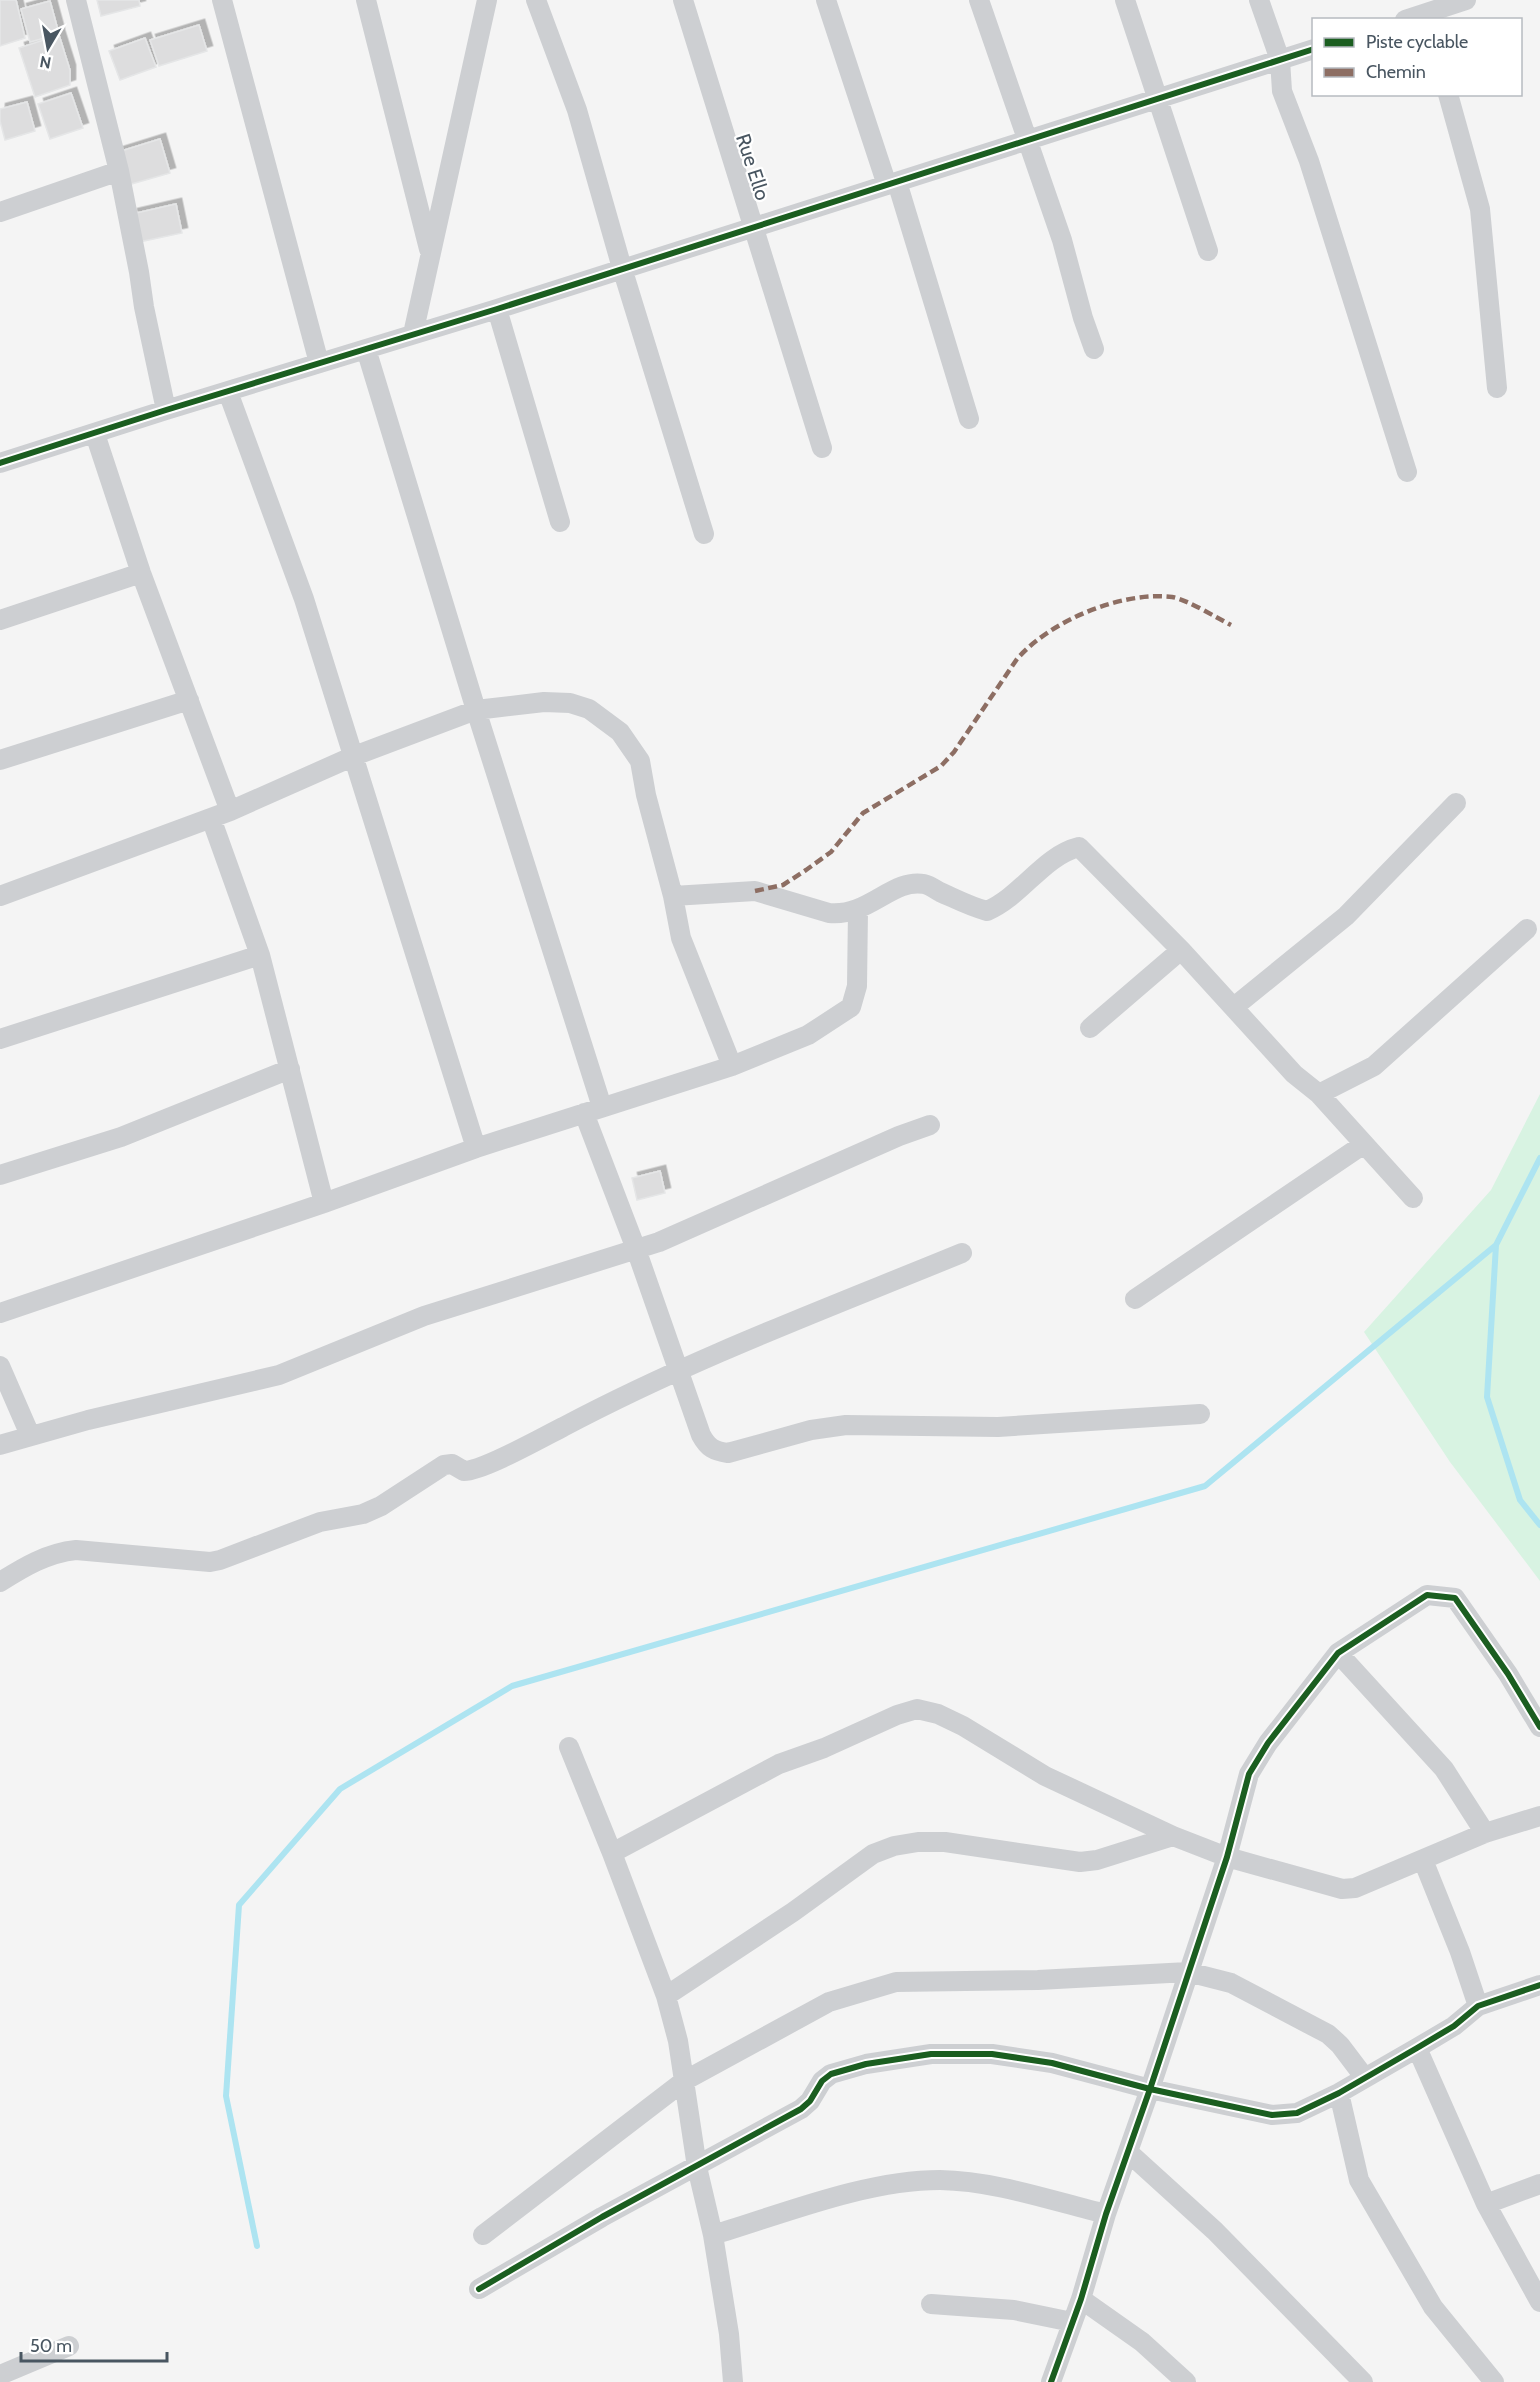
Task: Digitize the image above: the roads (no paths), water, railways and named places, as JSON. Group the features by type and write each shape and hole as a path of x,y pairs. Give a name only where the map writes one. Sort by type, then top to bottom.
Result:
{"street":[{"path":"76,0 119,171 166,410"},
{"path":"222,0 319,363"},
{"path":"413,334 487,0"},
{"path":"536,0 577,110 622,268 704,534"},
{"name":"Rue Ello","path":"683,0 822,448"},
{"path":"826,0 892,183 969,419"},
{"path":"979,0 1062,240 1094,350"},
{"path":"1125,0 1208,251"},
{"path":"1259,0 1280,60 1282,92 1309,161 1407,472"},
{"path":"1409,18 1425,11 1466,0"},
{"path":"370,1 431,255"},
{"path":"0,464 166,410 497,309 1312,50"},
{"path":"1449,96 1480,209 1497,388"},
{"path":"0,212 119,171"},
{"path":"497,309 560,522"},
{"path":"366,348 636,1249 701,1435 707,1446 715,1451 728,1453 811,1430 846,1425 998,1427 1200,1414"},
{"path":"228,392 304,599 476,1148"},
{"path":"95,434 141,573 230,811"},
{"path":"0,620 141,573"},
{"path":"0,760 189,700"},
{"path":"0,896 230,811 354,756 476,711 544,702 570,703 589,709 620,732 640,761 646,795 673,896 681,938 732,1066"},
{"path":"1234,1006 1346,916 1456,803"},
{"path":"211,818 260,955 324,1203"},
{"path":"673,896 755,891 829,913 841,914 858,910 901,886 923,884 974,908 987,911 1005,902 1064,850 1079,847 1181,950 1294,1074 1319,1094 1413,1198"},
{"path":"0,1313 324,1203 476,1148 732,1066 808,1035 851,1007 857,986 858,910"},
{"path":"1319,1094 1374,1066 1527,929"},
{"path":"1090,1028 1181,950"},
{"path":"0,1039 260,955"},
{"path":"0,1175 121,1137 290,1069"},
{"path":"0,1445 30,1435 279,1375 424,1316 659,1242 899,1136 930,1125"},
{"path":"1135,1299 1364,1144"},
{"path":"0,1582 41,1558 67,1551 210,1562 320,1522 363,1514 381,1506 449,1463 464,1471 474,1469 512,1453 619,1397 679,1370 962,1253"},
{"path":"0,1366 30,1435"},
{"path":"1051,2382 1081,2299 1106,2214 1227,1857 1249,1774 1268,1743 1338,1653 1427,1595 1455,1598 1508,1674 1540,1727"},
{"path":"1338,1653 1444,1769 1485,1833"},
{"path":"612,1853 779,1764 824,1748 897,1715 917,1709 938,1714 963,1726 1045,1776 1173,1836 1227,1857 1348,1889 1485,1833 1540,1816"},
{"path":"569,1748 666,1996 678,2042 697,2167 713,2235 729,2334 733,2382"},
{"path":"666,1996 793,1912 873,1854 894,1846 918,1842 945,1842 1080,1862 1097,1860 1173,1836"},
{"path":"1423,1860 1460,1952 1478,2006"},
{"path":"483,2235 684,2081 829,2002 896,1983 1038,1980 1188,1972 1231,1983 1328,2034 1340,2045 1365,2078"},
{"path":"480,2289 602,2217 801,2109 810,2101 822,2081 831,2074 884,2060 931,2054 992,2054 1052,2063 1150,2089 1272,2115 1297,2113 1339,2093 1417,2048 1454,2026 1478,2006 1540,1985"},
{"path":"1417,2048 1486,2204 1540,2302"},
{"path":"1339,2093 1359,2180 1433,2307 1494,2382"},
{"path":"1128,2152 1215,2231 1363,2382"},
{"path":"713,2235 896,2182 941,2180 988,2185 1106,2214"},
{"path":"1486,2204 1540,2184"},
{"path":"1081,2299 1142,2342 1186,2382"},
{"path":"931,2304 1014,2310 1072,2322"},
{"path":"0,2375 69,2346"}],"waterway":[{"path":"257,2246 226,2096 239,1905 340,1789 512,1686 1205,1486 1496,1245 1540,1158"},
{"path":"1496,1245 1487,1397 1520,1500 1540,1525"}]}
